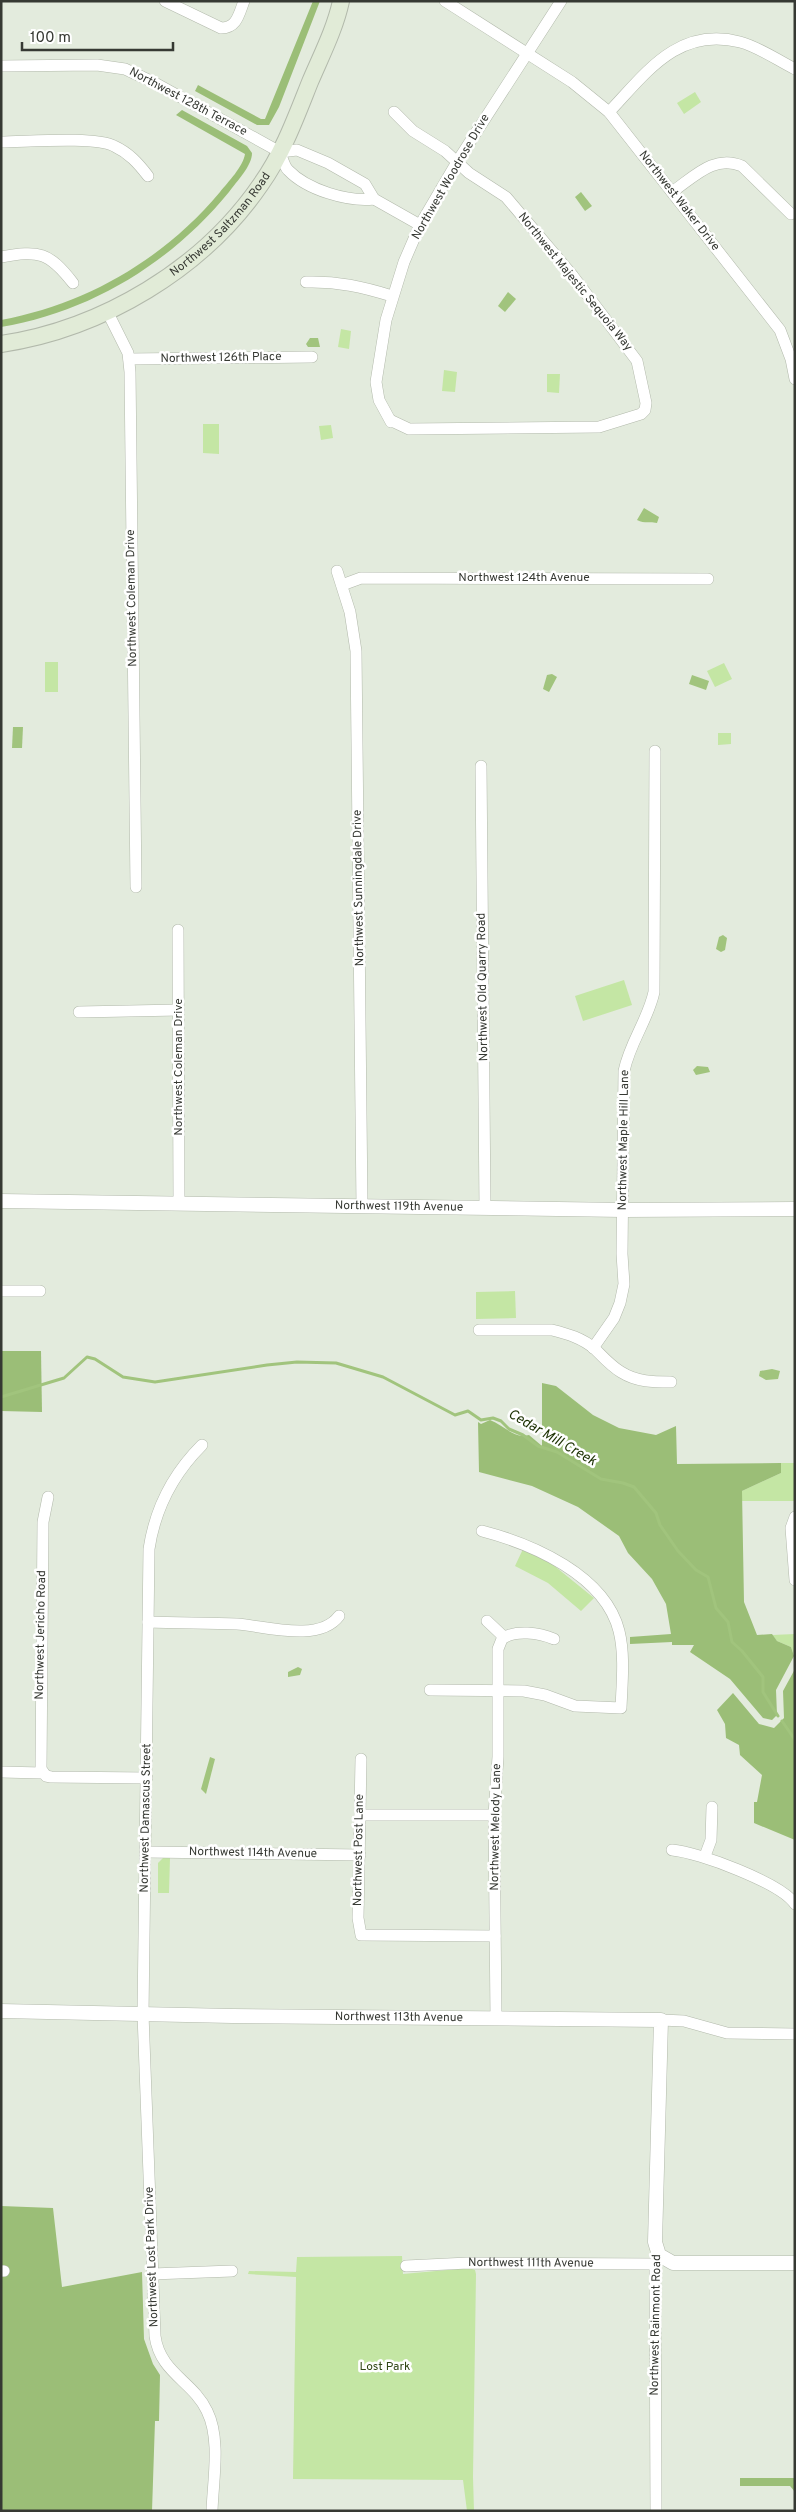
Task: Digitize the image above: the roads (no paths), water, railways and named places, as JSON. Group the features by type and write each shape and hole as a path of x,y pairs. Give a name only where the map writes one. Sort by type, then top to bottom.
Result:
{"main road":[{"name":"Northwest Saltzman Road","path":"1,344 46,335 108,313 169,275 217,236 233,220 256,191 280,152 342,2"}],"street":[{"path":"165,1 221,28 227,28 236,22 244,1"},
{"name":"Northwest Waker Drive","path":"445,1 572,82 609,112 780,330 791,359 795,379"},
{"name":"Northwest Woodrose Drive","path":"392,422 378,400 376,382 392,296 420,226 457,162 561,1"},
{"path":"609,112 669,52 686,44 704,39 741,42 795,69"},
{"name":"Northwest 128th Terrace","path":"1,66 97,65 125,69 155,82 280,152 288,169 312,186 358,201 374,199"},
{"path":"394,112 413,131 445,151 457,162"},
{"path":"1,142 92,141 112,144 134,159 148,176"},
{"name":"Northwest 128th Terrace","path":"280,152 297,150 328,163 365,184 374,199 420,226"},
{"name":"Northwest Majestic Sequoia Way","path":"392,422 409,429 599,427 615,424 645,410 646,403 640,370 632,352 573,276 506,196 469,173 457,162"},
{"path":"672,192 708,166 716,163 734,163 742,166 791,214"},
{"path":"1,257 28,252 47,257 61,268 73,283"},
{"path":"306,282 331,281 353,284 392,296"},
{"name":"Northwest Coleman Drive","path":"108,313 129,359 136,887"},
{"name":"Northwest 126th Place","path":"129,359 312,357"},
{"name":"Northwest Sunningdale Drive","path":"337,571 352,624 356,651 362,1206"},
{"name":"Northwest 124th Avenue","path":"342,585 361,578 708,579"},
{"name":"Northwest Maple Hill Lane","path":"593,1348 614,1318 623,1292 624,1071 627,1053 651,1005 654,992 655,751"},
{"name":"Northwest Old Quarry Road","path":"481,766 485,1208"},
{"name":"Northwest Coleman Drive","path":"178,930 179,1203"},
{"path":"79,1012 179,1010"},
{"name":"Northwest 119th Avenue","path":"1,1201 622,1210 795,1209"},
{"path":"1,1291 40,1291"},
{"path":"479,1330 552,1330 571,1335 593,1348 610,1365 631,1377 651,1382 671,1382"},
{"name":"Northwest Damascus Street","path":"143,2014 147,1852 149,1549 152,1534 172,1483 202,1445"},
{"name":"Northwest Jericho Road","path":"42,1773 39,1764 43,1522 48,1497"},
{"path":"795,1517 791,1528 795,1580"},
{"path":"430,1690 530,1692 584,1707 621,1708 621,1642 618,1626 606,1603 572,1571 541,1551 529,1545 482,1531"},
{"path":"148,1622 236,1624 272,1630 303,1630 327,1626 339,1616"},
{"path":"487,1621 504,1637 514,1634 540,1634 554,1639"},
{"name":"Northwest Melody Lane","path":"496,2018 494,1815 498,1757 498,1649 504,1637"},
{"name":"Northwest Post Lane","path":"361,1759 358,1926 361,1935 366,1937 495,1936"},
{"path":"1,1772 42,1773 51,1777 147,1778"},
{"path":"704,1856 711,1840 712,1807"},
{"path":"360,1815 494,1815"},
{"path":"672,1850 704,1856 783,1892 795,1904"},
{"name":"Northwest 114th Avenue","path":"147,1852 360,1855"},
{"name":"Northwest 113th Avenue","path":"1,2011 661,2020 684,2021 727,2033 795,2034"},
{"name":"Northwest Lost Park Drive","path":"143,2014 153,2325 158,2351 163,2362 204,2404 210,2416 214,2440 212,2511"},
{"name":"Northwest Rainmont Road","path":"656,2511 656,2242 661,2020"},
{"name":"Northwest 111th Avenue","path":"406,2266 468,2262 657,2260 673,2263 795,2263"},
{"path":"152,2274 232,2271"}],"waterway":[{"name":"Cedar Mill Creek","path":"1,1397 64,1378 87,1357 95,1359 123,1377 155,1382 267,1365 297,1362 336,1363 383,1377 455,1415 468,1411 481,1420 493,1418 501,1421 509,1429 523,1435 538,1446 557,1452 601,1479 634,1487 656,1513 660,1525 678,1551 696,1570 708,1577 716,1608 728,1622 732,1642 742,1651 763,1677 763,1692 778,1716"},
{"name":"Cedar Mill Creek","path":"782,1721 795,1740"}],"park label":[{"name":"Lost Park","path":"385,2367"}]}
